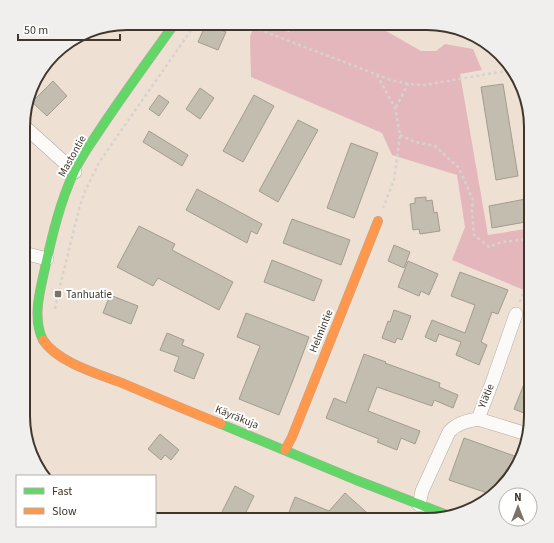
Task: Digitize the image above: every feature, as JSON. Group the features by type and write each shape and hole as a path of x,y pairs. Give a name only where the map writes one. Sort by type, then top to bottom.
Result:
{"street":[{"name":"Mastontie","path":"38,321 42,285 47,259 64,196 86,151 170,30"},
{"path":"30,132 75,172"},
{"name":"Helmintie","path":"285,450 292,437 378,221"},
{"path":"30,254 47,259"},
{"name":"Ylätie","path":"419,505 422,491 448,432 460,423 478,418 516,314"},
{"name":"Käyräkuja","path":"38,321 39,332 46,345 64,358 96,373 380,490 439,512"},
{"path":"478,418 522,433"}],"path":[{"path":"55,312 59,287 85,191 100,161 191,30"},
{"path":"260,30 377,75 408,84 424,85 506,71"},
{"path":"377,75 395,108 400,135 394,180 378,221"},
{"path":"395,108 408,84"},
{"path":"400,135 415,142 435,146 459,168 473,200 472,210 474,235 489,247 502,242 524,240"},
{"path":"516,314 524,289"}],"shaded area":[{"path":"252,30 283,30 289,32 290,30 384,30 421,51 436,51 445,44 473,49 482,70 460,74 488,235 524,229 524,290 452,260 465,227 457,175 392,155 382,133 251,77 250,37"}],"building":[{"path":"203,30 221,30 226,32 218,50 198,42"},
{"path":"53,81 67,96 47,116 33,103"},
{"path":"503,84 518,176 496,180 481,87"},
{"path":"200,88 214,98 200,119 186,109"},
{"path":"159,95 169,102 159,116 149,109"},
{"path":"254,95 274,106 243,162 223,151"},
{"path":"298,120 318,130 278,202 259,191"},
{"path":"149,131 188,155 182,166 143,142"},
{"path":"351,143 378,153 354,218 327,208"},
{"path":"197,189 262,224 257,234 251,231 247,243 186,210"},
{"path":"426,197 426,201 432,200 434,213 437,212 440,231 420,234 419,229 413,230 410,204 415,203 415,198"},
{"path":"524,199 524,222 492,228 489,206"},
{"path":"292,219 350,240 341,265 283,243"},
{"path":"139,226 175,244 172,250 233,282 219,310 158,278 153,286 117,267"},
{"path":"394,245 410,252 404,268 388,261"},
{"path":"272,260 322,280 314,301 264,282"},
{"path":"408,261 438,274 429,295 421,291 419,296 398,287"},
{"path":"460,272 508,290 498,314 492,312 481,342 487,345 479,365 456,355 461,342 439,334 436,342 425,337 432,320 465,333 475,305 451,296"},
{"path":"110,295 138,306 131,324 103,313"},
{"path":"394,310 411,316 402,340 397,338 395,343 382,338"},
{"path":"246,313 309,337 279,415 239,399 260,346 237,337"},
{"path":"167,333 184,340 182,345 204,354 194,379 174,371 179,357 160,350"},
{"path":"364,354 440,383 439,387 458,395 453,408 434,400 432,406 377,387 368,411 420,431 415,444 401,438 397,450 377,442 379,439 326,418 334,398 346,403"},
{"path":"524,384 524,413 514,409"},
{"path":"160,434 179,450 171,460 165,455 161,460 148,449"},
{"path":"464,438 515,456 504,475 496,485 486,493 449,480"},
{"path":"235,486 254,496 246,513 222,513"},
{"path":"345,493 367,513 289,513 295,497 329,511"}],"traffic: fast":[{"path":"43,340 37,314 39,295 54,231 69,183 87,149 119,101 170,30"},
{"path":"221,424 356,480 439,512"}],"traffic: slow":[{"path":"285,450 292,437 378,221"},
{"path":"43,340 49,348 68,361 221,424"}],"place":[{"name":"Tanhuatie","path":"58,294"}]}
